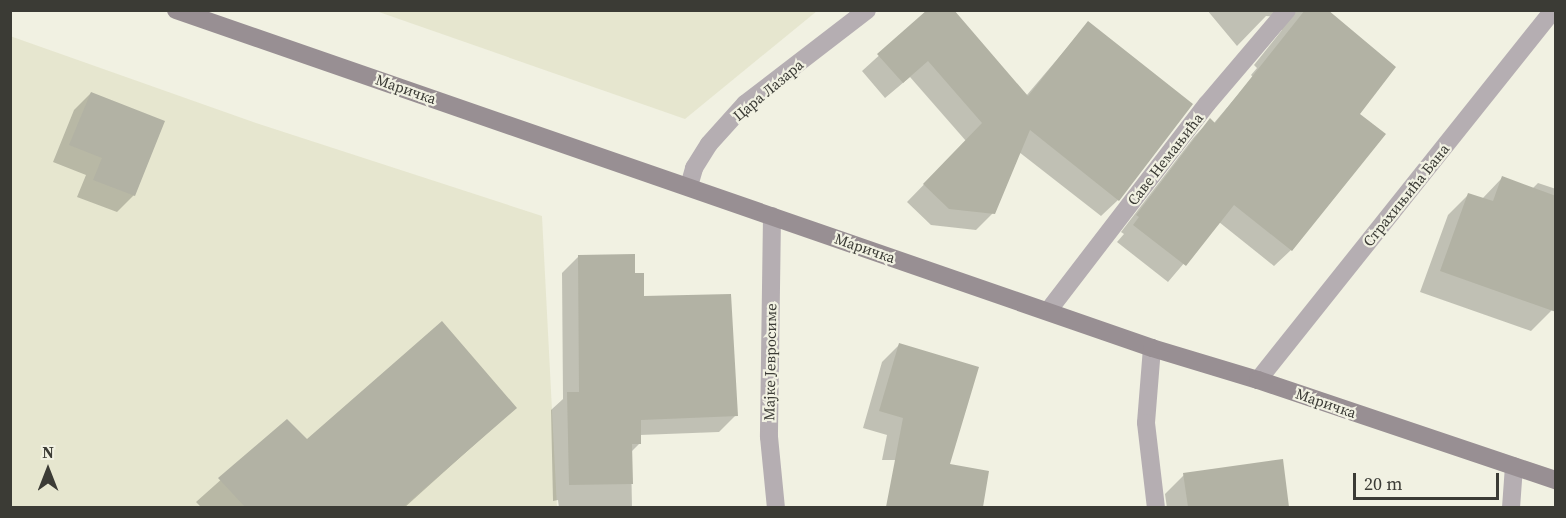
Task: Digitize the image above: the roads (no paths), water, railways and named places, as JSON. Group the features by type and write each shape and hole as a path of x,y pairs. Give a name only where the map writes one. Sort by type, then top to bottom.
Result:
{"street":[{"name":"Маричка","path":"176,10 1152,348 1258,380 1556,480"},
{"name":"Цара Лазара","path":"689,186 694,168 710,144 745,104 867,10"},
{"name":"Саве Немањића","path":"1048,312 1207,104 1287,10"},
{"name":"Страхињића Бана","path":"1258,380 1553,10"},
{"name":"Мајке Јевросиме","path":"772,216 769,437 776,507"},
{"path":"1152,348 1146,423 1156,507"},
{"path":"1511,507 1514,466"}]}
